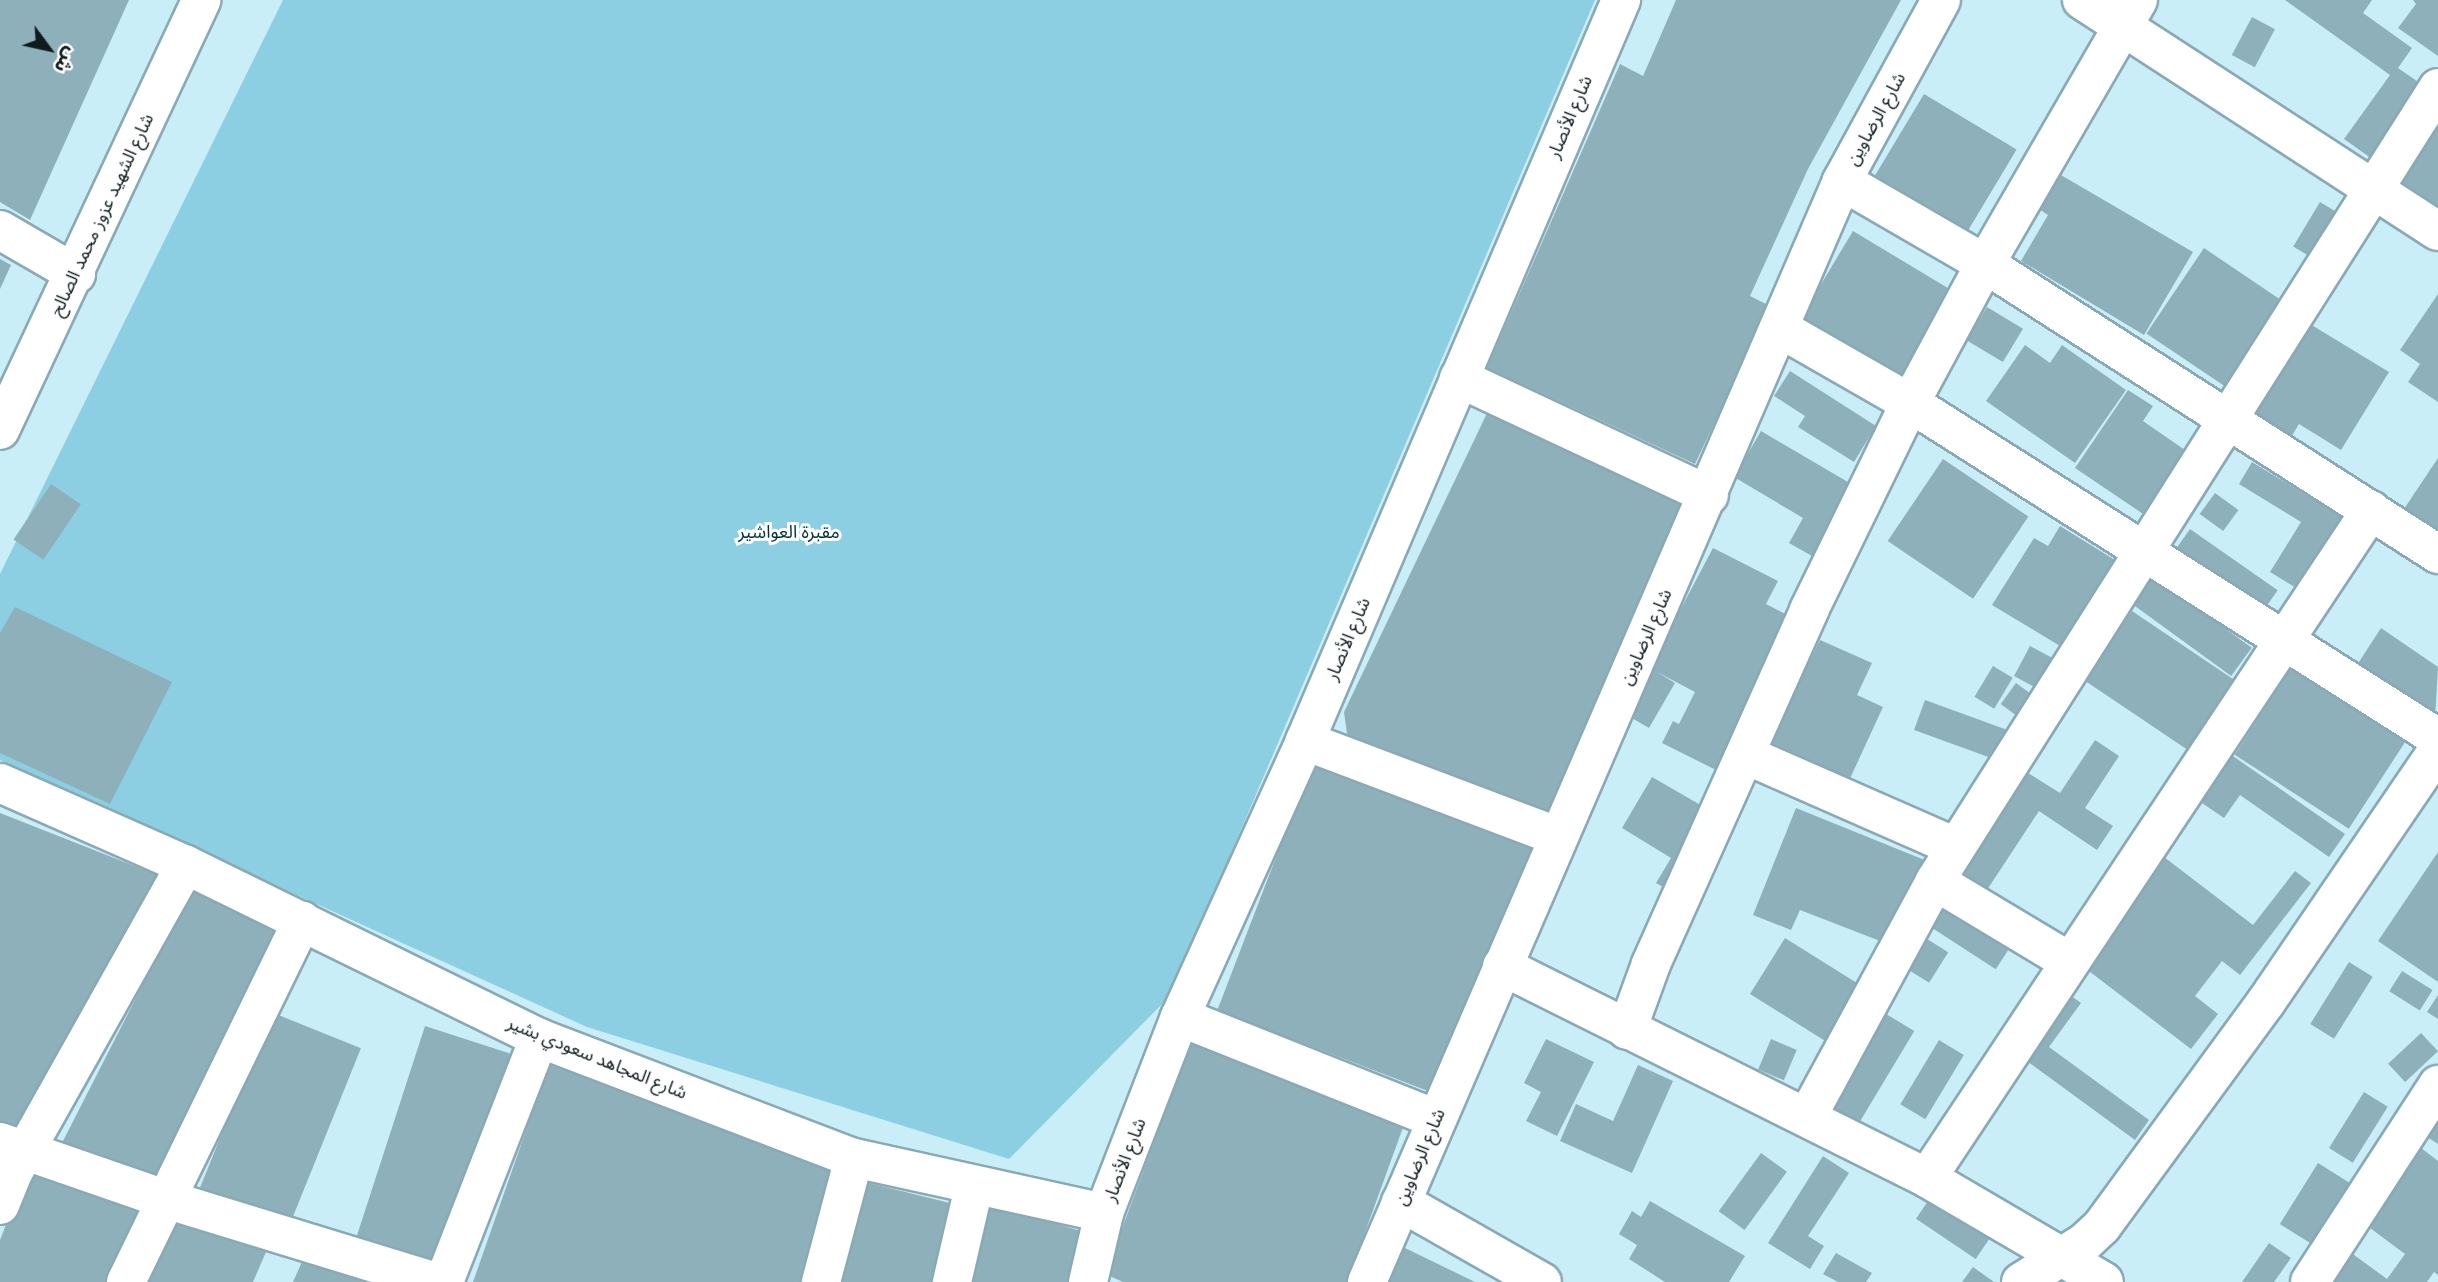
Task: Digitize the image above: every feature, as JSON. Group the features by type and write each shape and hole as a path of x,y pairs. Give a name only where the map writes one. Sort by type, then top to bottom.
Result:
{"street":[{"name":"شارع الشهيد عزوز محمد الصالح","path":"0,430 76,274 201,0"},
{"name":"شارع الأنصار","path":"1088,1282 1104,1213 1180,1017 1305,741 1621,0"},
{"name":"شارع الرضاوين","path":"1367,1282 1558,836 1709,495 1842,181 1941,0"},
{"path":"2082,0 2130,13 2373,189 2438,231"},
{"path":"1627,1030 1651,964 1809,610 1910,403 1984,264 2130,13"},
{"path":"1807,1117 1935,881 2438,88"},
{"path":"1842,181 1984,264 2438,554"},
{"path":"0,230 76,274"},
{"path":"1779,328 1910,403 2438,738"},
{"path":"1459,378 1709,495"},
{"path":"1927,1178 2371,510"},
{"path":"1305,741 1558,836"},
{"path":"2021,1282 2062,1258 2102,1226 2266,1002 2438,750"},
{"path":"1746,755 1956,847"},
{"name":"شارع المجاهد سعودي بشير","path":"0,783 186,865 539,1038 854,1158 974,1187 1104,1213"},
{"path":"0,1205 14,1171 14,1147 186,865"},
{"path":"1935,881 2070,962"},
{"path":"126,1282 164,1199 302,921"},
{"path":"1502,966 1927,1178 2104,1282"},
{"path":"1180,1017 1436,1119"},
{"path":"444,1282 539,1038"},
{"path":"2310,1282 2438,1085"},
{"path":"14,1147 164,1199 436,1282"},
{"path":"821,1282 854,1158"},
{"path":"952,1282 974,1187"},
{"path":"1401,1202 1542,1282"}],"green space":[{"name":"مقبرة العواشير","path":"283,0 1595,0 1170,996 1009,1159 587,1027 0,760 0,574"}],"building":[{"path":"0,0 129,0 30,220 0,202"},
{"path":"1676,0 1901,0 1808,169 1750,296 1770,306 1695,464 1487,368 1620,64 1643,76"},
{"path":"2285,0 2372,0 2363,13 2412,48 2398,68 2427,88 2375,161 2344,139 2390,75"},
{"path":"2413,0 2438,0 2438,56 2398,28 2416,4"},
{"path":"2252,17 2275,29 2255,67 2232,55"},
{"path":"1924,94 2017,150 1964,238 1871,182"},
{"path":"2438,124 2438,212 2398,188"},
{"path":"2054,171 2193,252 2144,335 2021,261 2048,215 2033,205"},
{"path":"2320,202 2347,218 2320,263 2293,247"},
{"path":"1853,231 1962,296 1905,391 1796,325"},
{"path":"2204,248 2290,306 2233,392 2146,333"},
{"path":"0,259 11,265 0,289"},
{"path":"2438,294 2438,402 2408,382 2420,364 2400,350"},
{"path":"1987,307 2023,329 2003,362 1967,340"},
{"path":"2310,324 2389,372 2341,450 2299,424 2287,444 2251,422"},
{"path":"2025,345 2050,363 2062,345 2126,390 2075,463 1986,401"},
{"path":"1790,371 1876,426 1854,462 1798,427 1805,416 1774,396"},
{"path":"2128,390 2153,406 2143,421 2198,459 2155,522 2075,468"},
{"path":"1489,409 1696,504 1553,819 1348,741 1344,712"},
{"path":"1761,431 1853,485 1812,556 1789,543 1803,518 1734,477"},
{"path":"2438,458 2438,532 2404,509"},
{"path":"1943,459 2028,517 1973,599 1888,541"},
{"path":"2252,462 2355,525 2311,597 2270,572 2301,522 2239,484"},
{"path":"51,484 81,504 43,560 14,540"},
{"path":"2215,493 2238,510 2223,531 2200,514"},
{"path":"2060,526 2123,565 2070,652 1992,605 2034,538 2048,546"},
{"path":"2190,529 2278,590 2264,609 2177,548"},
{"path":"1713,548 1778,581 1766,604 1797,620 1720,772 1662,743 1673,721 1679,724 1695,692 1657,672 1675,683 1649,728 1625,714"},
{"path":"2149,573 2252,648 2231,676 2128,601"},
{"path":"15,607 172,682 110,804 0,753 0,633"},
{"path":"2132,611 2238,683 2191,752 2085,681"},
{"path":"2381,628 2438,667 2435,719 2357,665"},
{"path":"1820,640 1872,663 1857,695 1883,707 1847,785 1756,743 1791,664 1805,671"},
{"path":"2030,646 2062,663 2046,693 2014,676"},
{"path":"2293,665 2407,739 2349,829 2235,755"},
{"path":"1993,666 2013,678 1994,709 1974,697"},
{"path":"2016,683 2038,699 2023,720 2001,704"},
{"path":"1925,700 2010,731 1999,761 1914,730"},
{"path":"2095,740 2119,756 2085,808 2113,826 2097,850 2039,811 1981,899 1956,882 2028,773 2060,793"},
{"path":"2230,754 2345,834 2329,857 2240,795 2224,818 2199,801"},
{"path":"1313,761 1540,848 1444,1097 1217,1010"},
{"path":"1652,777 1711,811 1666,889 1656,883 1671,858 1622,828"},
{"path":"1796,808 1927,861 1893,946 1800,910 1791,930 1753,915"},
{"path":"0,813 165,878 24,1135 0,1125"},
{"path":"2438,852 2438,982 2378,941"},
{"path":"2164,857 2253,925 2295,871 2311,883 2240,975 2222,961 2195,996 2218,1014 2191,1049 2081,965"},
{"path":"193,886 279,930 149,1187 62,1143"},
{"path":"1942,907 2008,950 1996,969 1929,926"},
{"path":"1785,938 1869,990 1834,1046 1750,994"},
{"path":"1927,939 1948,952 1929,983 1908,970"},
{"path":"2349,962 2373,977 2334,1039 2310,1024"},
{"path":"2402,971 2433,990 2420,1010 2389,991"},
{"path":"2063,990 2081,1003 2049,1047 2149,1120 2135,1140 2016,1053"},
{"path":"2438,995 2438,1019 2427,1012"},
{"path":"271,1012 361,1048 287,1232 197,1196"},
{"path":"1886,1014 1914,1031 1859,1123 1831,1106"},
{"path":"425,1026 515,1055 447,1266 356,1237"},
{"path":"2421,1033 2438,1051 2405,1082 2388,1064"},
{"path":"1193,1038 1405,1122 1347,1282 1123,1282 1105,1274"},
{"path":"1546,1039 1594,1062 1557,1136 1526,1121 1541,1092 1524,1083"},
{"path":"1771,1039 1797,1050 1784,1080 1758,1069"},
{"path":"1939,1040 1964,1055 1925,1119 1900,1104"},
{"path":"549,1065 840,1165 804,1282 473,1282"},
{"path":"1638,1065 1673,1081 1632,1173 1560,1141 1576,1104 1613,1121"},
{"path":"2364,1092 2388,1107 2353,1163 2329,1148"},
{"path":"2438,1121 2438,1144 2427,1137"},
{"path":"2421,1148 2438,1161 2438,1275 2434,1272 2427,1282 2328,1282 2350,1252 2387,1279 2405,1254 2366,1225"},
{"path":"1761,1153 1787,1172 1745,1230 1719,1211"},
{"path":"1823,1156 1849,1173 1808,1236 1824,1246 1810,1269 1768,1243"},
{"path":"2318,1163 2352,1184 2314,1245 2280,1224"},
{"path":"27,1171 145,1211 113,1282 0,1282 0,1240"},
{"path":"857,1180 958,1205 941,1282 836,1282"},
{"path":"1930,1198 1990,1238 1976,1259 1916,1219"},
{"path":"1650,1201 1745,1256 1729,1282 1665,1282 1629,1259 1637,1245 1619,1234 1632,1211 1641,1217"},
{"path":"982,1202 1088,1233 1069,1282 963,1282"},
{"path":"174,1214 266,1252 253,1282 143,1282"},
{"path":"2269,1243 2291,1258 2274,1282 2242,1282"},
{"path":"1403,1247 1475,1282 1386,1282"},
{"path":"1836,1253 1872,1273 1866,1282 1838,1282 1823,1274"},
{"path":"305,1255 377,1282 293,1282"},
{"path":"1973,1267 1994,1282 1962,1282"}]}
